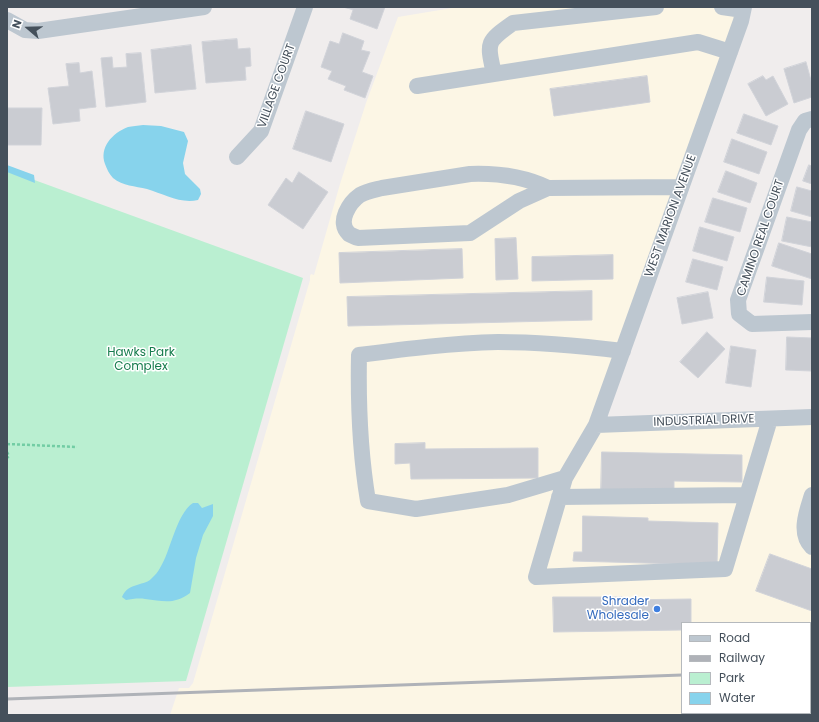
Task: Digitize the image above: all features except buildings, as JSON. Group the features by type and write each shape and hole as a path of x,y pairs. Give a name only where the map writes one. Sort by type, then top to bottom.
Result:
{"street":[{"path":"7,20 25,30 38,31 204,7"},
{"name":"VILLAGE COURT","path":"237,157 261,132 305,7"},
{"path":"494,74 488,49 494,37 513,23 656,7"},
{"path":"722,7 744,9"},
{"name":"WEST MARION AVENUE","path":"744,9 730,52 596,425 565,478 536,576 725,569 747,495"},
{"path":"417,86 698,42 730,52"},
{"name":"CAMINO REAL COURT","path":"812,119 805,121 799,130 738,300 739,314 752,324 812,322"},
{"path":"548,188 534,181 512,176 470,174 382,188 368,191 352,202 346,215 345,227 349,234 358,238 470,233 519,201 548,188 681,187"},
{"path":"565,478 508,495 416,509 368,501 358,399 359,355 414,347 499,342 580,346 623,351"},
{"name":"INDUSTRIAL DRIVE","path":"596,425 812,417"},
{"path":"559,497 747,495 770,419"},
{"path":"812,495 804,522 806,537 812,547"}],"path":[{"path":"7,444 77,447"},
{"path":"7,452 9,456 7,458"}],"shaded area":[{"path":"458,7 746,7 605,421 812,411 812,715 170,715 179,688 189,688 193,683 310,276 311,274 314,275 340,184 366,103 398,17"}],"green space":[{"name":"Hawks Park Complex","path":"7,170 303,278 186,681 7,687"}],"water":[{"path":"143,125 161,126 184,132 188,141 183,163 185,174 200,189 201,194 198,200 178,200 147,189 121,183 110,175 104,158 105,147 108,142 117,133 128,127"},
{"path":"7,165 34,175 35,183 7,172"},
{"path":"193,503 198,503 202,508 213,504 213,516 203,535 196,558 190,593 173,601 140,599 126,600 122,597 128,589 146,582 158,571 164,561 182,515"}],"railway":[{"path":"7,699 681,675"}],"place":[{"name":"Shrader Wholesale","path":"657,609"}]}
